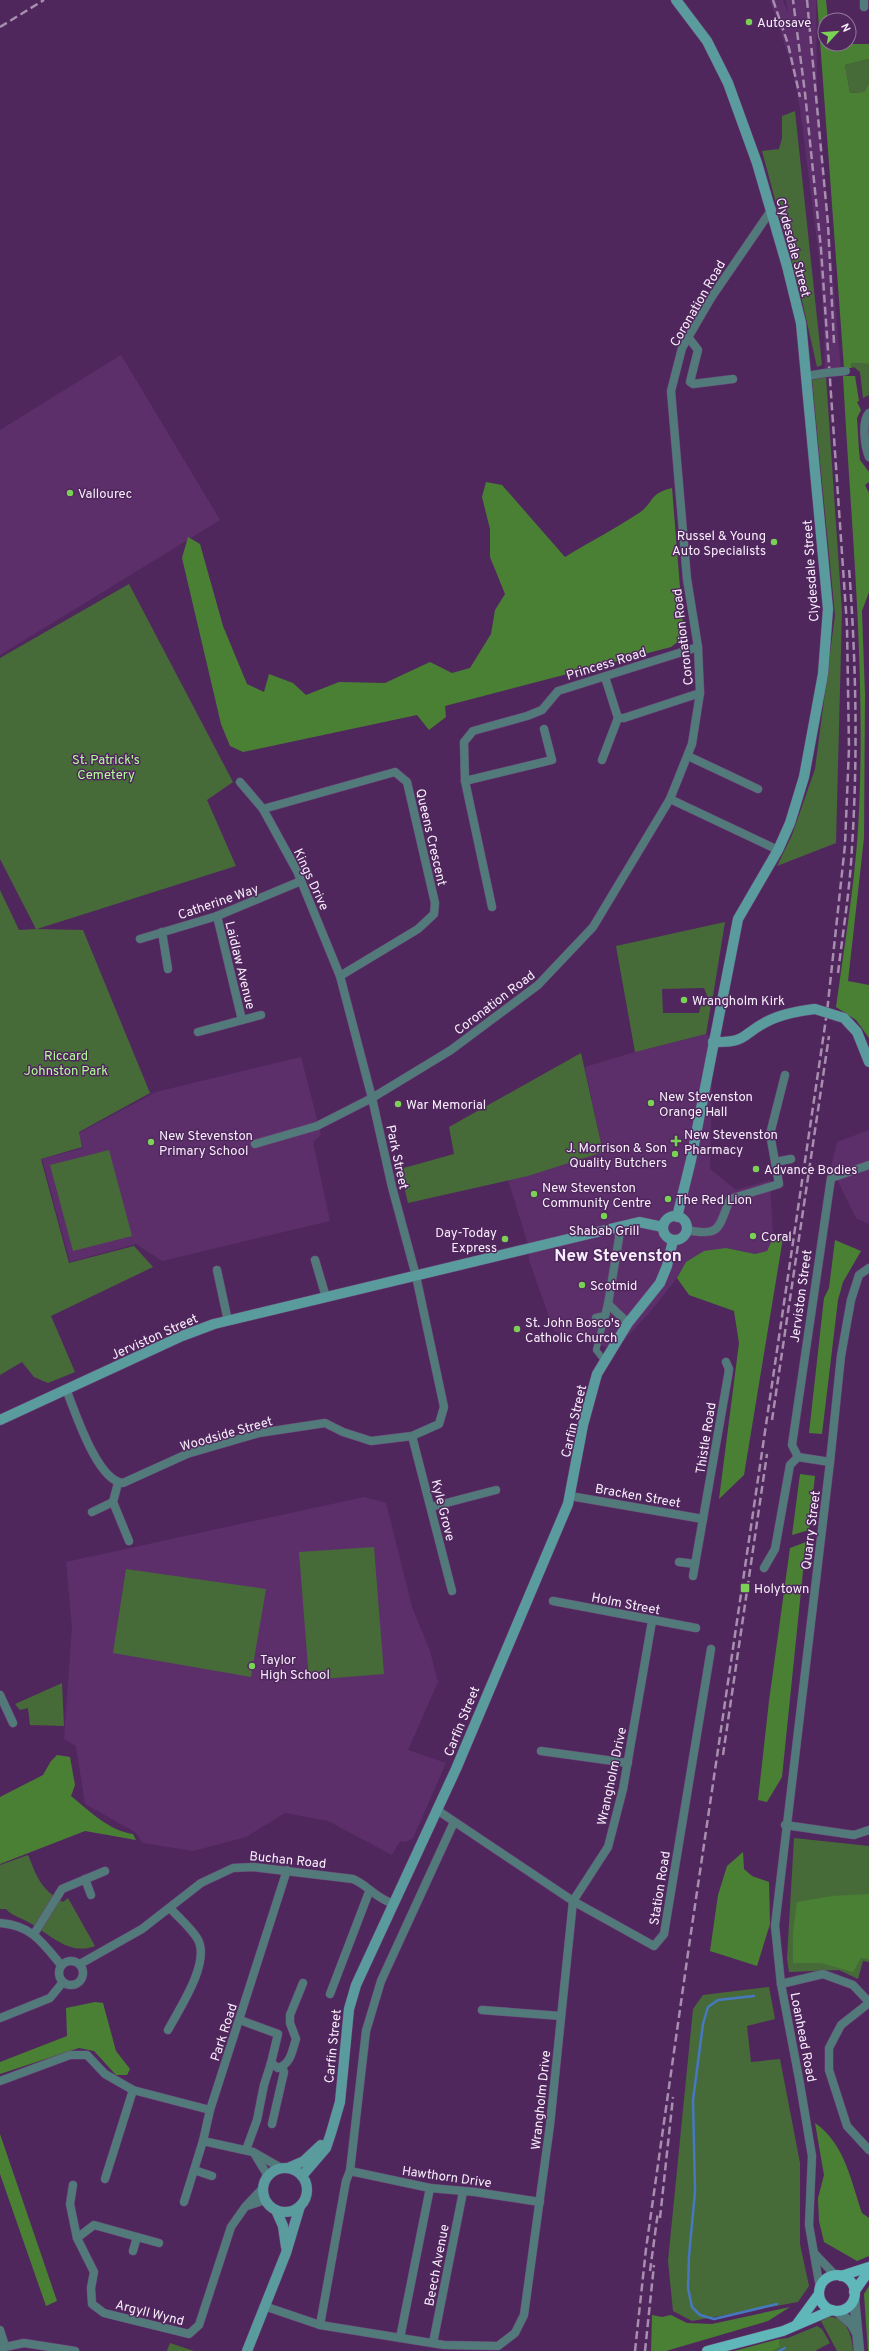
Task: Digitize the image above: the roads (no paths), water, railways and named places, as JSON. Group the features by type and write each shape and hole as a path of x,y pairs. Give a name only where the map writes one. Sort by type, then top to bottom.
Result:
{"main road":[{"name":"Clydesdale Street","path":"676,0 708,41 744,126 772,209 801,323 826,590 828,629 823,674 804,777 790,823 778,850 738,919 689,1168 677,1217"},
{"path":"713,1042 729,1042 745,1038 766,1022 792,1012 815,1009 844,1018 857,1032 869,1062"},
{"path":"677,1217 686,1223 687,1230 680,1239 673,1240 666,1236 663,1227 670,1218 677,1217"},
{"name":"Jerviston Street","path":"0,1420 182,1336 214,1324 619,1226 639,1222 663,1227"},
{"name":"Carfin Street","path":"302,2176 326,2148 340,2102 348,2009 356,1985 437,1810 570,1496 589,1401 604,1360 628,1323 660,1283 668,1266 673,1240"},
{"name":"Carfin Street","path":"284,2168 304,2160 316,2151 331,2133"},
{"path":"247,2351 286,2253 300,2206 305,2199 307,2192 302,2176 284,2168 268,2176 263,2188 265,2200 276,2210 283,2226 286,2253"},
{"path":"276,2210 287,2212 300,2206"},
{"path":"795,2326 826,2279 869,2267"},
{"path":"707,2351 795,2326 834,2311 847,2308 869,2271"},
{"path":"838,2276 850,2281 854,2295"},
{"path":"819,2291 823,2305 834,2311"}],"street":[{"name":"Coronation Road","path":"255,1144 317,1126 372,1098 450,1050 538,985 593,927 670,799 692,744 700,692 698,647 688,579 671,391 682,348 688,337 711,298 772,209"},
{"path":"688,337 698,350 690,382 692,384 733,379"},
{"path":"807,376 846,371"},
{"path":"869,413 866,422 867,451 869,458"},
{"name":"Princess Road","path":"492,907 465,781 464,742 473,731 527,716 542,710 558,691 698,647"},
{"path":"602,760 618,718 605,677"},
{"path":"618,718 624,718 700,692"},
{"path":"465,781 552,760 544,728"},
{"path":"688,756 758,789"},
{"name":"Queens Crescent","path":"264,809 395,772 407,782 435,903 434,914 418,929 340,976"},
{"name":"Kings Drive","path":"240,782 264,809 301,881 340,976 345,996"},
{"path":"670,799 778,850"},
{"name":"Catherine Way","path":"140,939 217,916 301,881"},
{"name":"Laidlaw Avenue","path":"217,916 242,1020"},
{"path":"162,932 168,969"},
{"name":"Park Street","path":"345,996 372,1098 392,1187 416,1276"},
{"path":"198,1032 261,1015"},
{"path":"687,1230 711,1233 717,1230 730,1199 779,1184 770,1134 785,1075"},
{"path":"775,1162 791,1159"},
{"name":"Jerviston Street","path":"798,1457 792,1445 831,1178 869,1165"},
{"path":"604,1360 596,1350 608,1304 619,1238 619,1226"},
{"path":"315,1260 326,1297"},
{"name":"Quarry Street","path":"785,1825 830,1462 841,1356 851,1300 859,1275 869,1268"},
{"path":"217,1270 228,1321"},
{"name":"Woodside Street","path":"118,1483 128,1481 187,1454 259,1433 325,1423 343,1432 371,1441 412,1436 439,1424 444,1407 416,1276"},
{"path":"608,1304 628,1323"},
{"path":"596,1318 604,1316"},
{"name":"Thistle Road","path":"693,1576 729,1368 726,1362"},
{"path":"66,1389 100,1467 118,1483 113,1502 129,1540"},
{"name":"Kyle Grove","path":"412,1436 452,1590"},
{"path":"764,1568 775,1549 790,1465 798,1457 830,1462"},
{"path":"430,1507 496,1490"},
{"name":"Bracken Street","path":"570,1496 703,1518"},
{"path":"92,1512 113,1502"},
{"path":"679,1562 695,1564"},
{"name":"Holm Street","path":"553,1601 652,1621 696,1628"},
{"name":"Wrangholm Drive","path":"264,2306 320,2325 433,2343 498,2346 515,2334 524,2315 540,2202 573,1901 608,1847 623,1789 652,1621"},
{"name":"Station Road","path":"437,1810 573,1901 654,1946 664,1934 711,1648"},
{"path":"0,1695 13,1723"},
{"path":"541,1751 628,1763"},
{"path":"320,2325 346,2181 350,2171 366,2031 381,1980 454,1822"},
{"path":"785,1825 854,1835 869,1830"},
{"name":"Loanhead Road","path":"785,1825 775,1926 781,1984 812,2156 809,2208 819,2291"},
{"name":"Buchan Road","path":"80,1964 142,1929 201,1883 233,1868 253,1867 287,1870 353,1879 362,1883 369,1892 381,1900 394,1904"},
{"name":"Park Road","path":"184,2202 203,2141 210,2110 287,1870"},
{"path":"34,1934 57,1894 62,1889 105,1871"},
{"path":"85,1879 91,1895"},
{"path":"330,1994 369,1892"},
{"path":"168,2030 192,1987 202,1955 198,1939 170,1908"},
{"path":"0,1923 12,1924 34,1934 61,1965"},
{"path":"71,1960 80,1964 84,1972 82,1980 74,1985 63,1982 59,1972 61,1965 71,1960"},
{"path":"781,1984 823,1974 853,1985 869,2002 841,2025 829,2048 829,2070 847,2126 869,2150"},
{"path":"0,2018 50,1998 63,1982"},
{"path":"272,2064 278,2068 282,2067 288,2062 296,2039 290,2023 290,2015 304,1983"},
{"path":"482,2010 561,2016"},
{"path":"240,2020 278,2034 272,2064 264,2085 249,2151"},
{"path":"0,2081 70,2055 87,2055 104,2074 133,2090 210,2110"},
{"path":"272,2124 284,2072 282,2067"},
{"path":"105,2179 133,2090"},
{"path":"203,2141 249,2151 284,2168"},
{"path":"249,2151 268,2176"},
{"path":"194,2170 212,2176"},
{"name":"Hawthorn Drive","path":"350,2171 430,2188 475,2192 540,2202"},
{"name":"Argyll Wynd","path":"74,2185 70,2204 77,2238 94,2272 91,2288 92,2304 104,2313 189,2334 199,2325 231,2227 245,2207 263,2188"},
{"name":"Beech Avenue","path":"400,2338 430,2188"},
{"name":"Beech Avenue","path":"433,2343 462,2192"},
{"path":"245,2207 265,2200"},
{"path":"77,2238 94,2226 159,2243"},
{"path":"133,2251 137,2237"},
{"path":"814,2253 838,2276"},
{"path":"854,2295 859,2351"},
{"path":"834,2311 852,2324 858,2335"},
{"path":"0,2330 2,2347 30,2344 75,2351"}],"waterway":[{"path":"754,1996 718,2000 708,2007 703,2024 693,2100 695,2192 689,2256 688,2288 692,2307 700,2315 714,2319 777,2304"},
{"path":"779,2351 785,2348"}],"railway":[{"path":"0,27 44,0"},
{"path":"773,0 788,44 800,97"},
{"path":"635,2351 646,2249 689,1946 827,1012 845,845 849,748 847,626 821,249 805,93 793,0"},
{"path":"807,0 828,224 834,343"},
{"path":"838,973 850,878 856,742 855,673 849,568"},
{"path":"772,1420 829,1036"},
{"path":"723,1755 767,1454"},
{"path":"660,2218 673,2097"},
{"path":"650,2271 658,2212"},
{"path":"645,2351 654,2265"}],"place":[{"name":"Autosave","path":"749,22"},
{"name":"Vallourec","path":"70,493"},
{"name":"Russel & Young Auto Specialists","path":"774,542"},
{"name":"Wrangholm Kirk","path":"684,1000"},
{"name":"New Stevenston Orange Hall","path":"651,1103"},
{"name":"War Memorial","path":"398,1104"},
{"name":"New Stevenston Pharmacy","path":"676,1141"},
{"name":"New Stevenston Primary School","path":"151,1142"},
{"name":"J. Morrison & Son Quality Butchers","path":"675,1154"},
{"name":"Advance Bodies","path":"756,1169"},
{"name":"New Stevenston Community Centre","path":"534,1194"},
{"name":"The Red Lion","path":"668,1199"},
{"name":"Shabab Grill","path":"604,1216"},
{"name":"Coral","path":"753,1236"},
{"name":"Day-Today Express","path":"505,1239"},
{"name":"Scotmid","path":"582,1285"},
{"name":"St. John Bosco's Catholic Church","path":"517,1329"},
{"name":"Holytown","path":"745,1588"},
{"name":"Taylor High School","path":"252,1666"}],"district":[{"name":"New Stevenston","path":"618,1255"}],"park label":[{"name":"St. Patrick's Cemetery","path":"106,766"},
{"name":"Riccard Johnston Park","path":"66,1062"}]}
